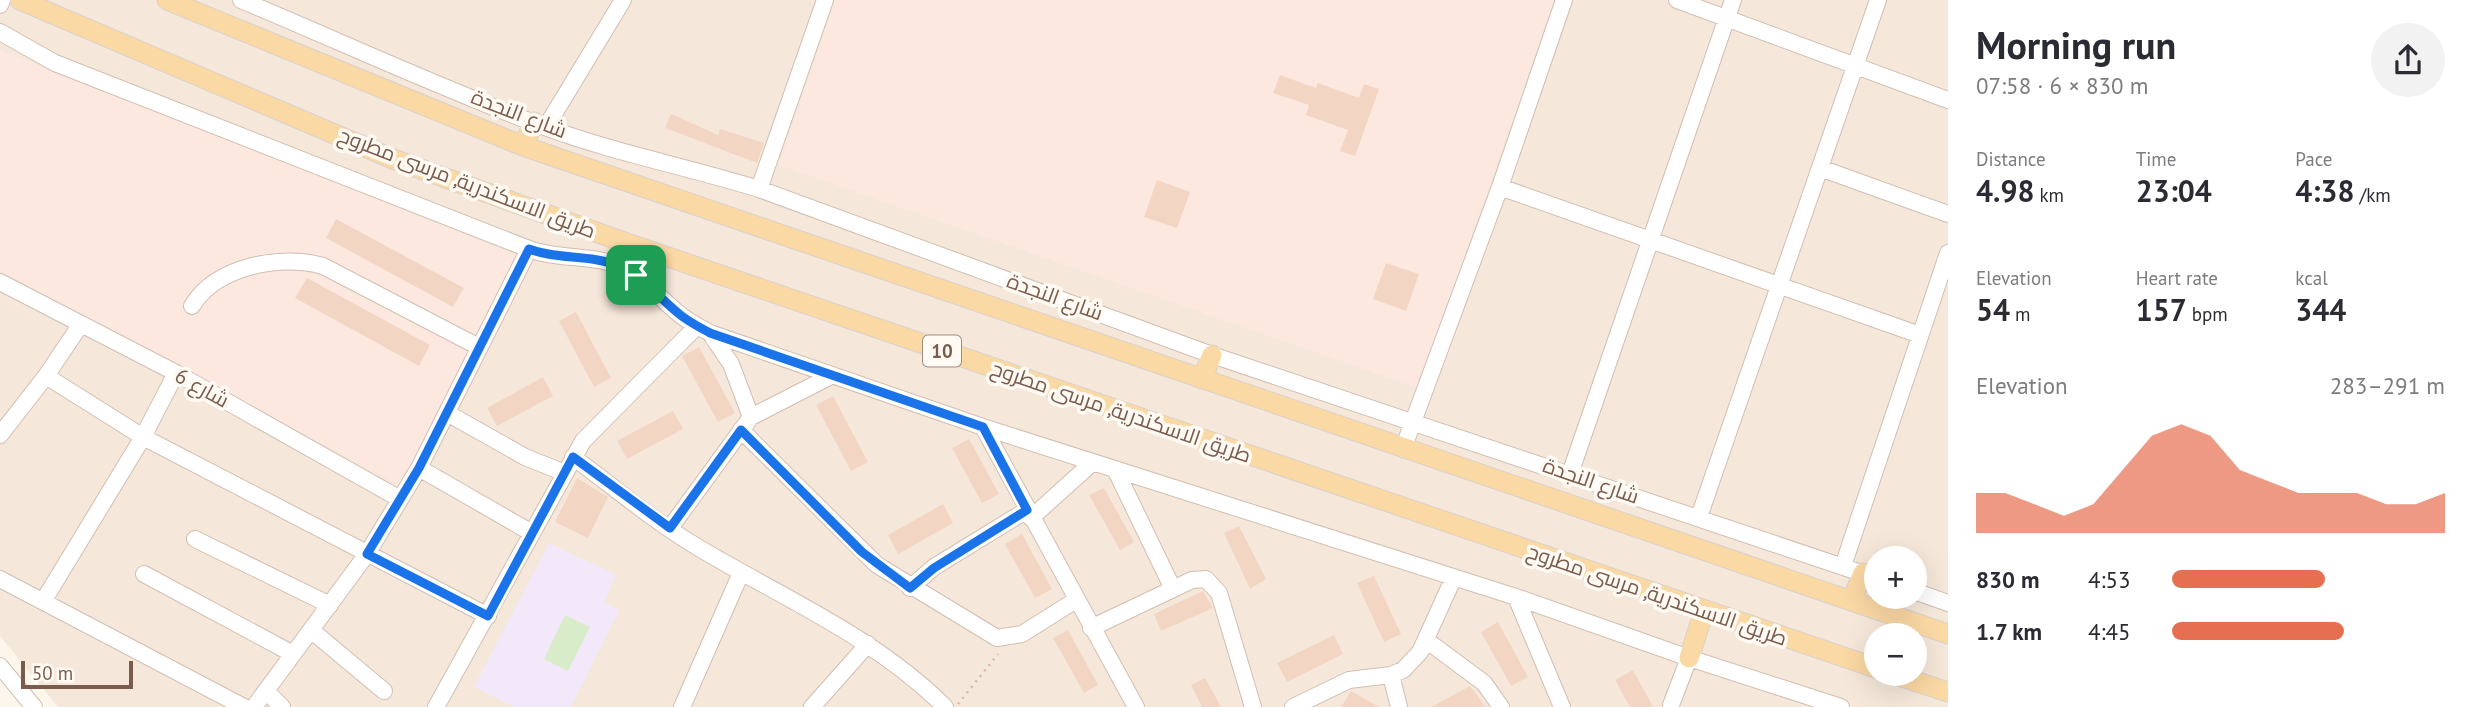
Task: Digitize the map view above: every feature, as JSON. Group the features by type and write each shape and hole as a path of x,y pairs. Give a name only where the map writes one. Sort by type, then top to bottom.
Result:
{"main road":[{"name":"طريق الاسكندرية, مرسى مطروح","path":"20,0 393,159 618,240 1864,664"},
{"path":"168,0 523,146 1948,634"},
{"path":"523,146 540,125"},
{"path":"618,240 636,275"},
{"path":"1202,379 1212,355"},
{"path":"1852,600 1864,583"},
{"path":"1689,658 1704,611"},
{"path":"1927,685 1948,692"}],"street":[{"path":"0,5 2,0"},
{"name":"شارع النجدة","path":"241,0 540,125 654,162 698,170 760,189 1212,355 1864,573"},
{"path":"540,125 622,0"},
{"path":"760,189 825,0"},
{"path":"1403,449 1500,187 1564,0"},
{"path":"1677,0 1948,100"},
{"path":"1570,474 1733,0"},
{"path":"1699,517 1878,0"},
{"path":"0,32 55,63 529,249 554,257 603,261 636,275 678,313 704,330 983,427 1516,597 1689,658 1841,707"},
{"path":"1820,168 1948,214"},
{"path":"1500,187 1920,335"},
{"path":"254,707 367,554 419,468 529,249"},
{"path":"1843,566 1948,253"},
{"path":"192,306 212,284 259,264 283,260 308,261 323,266 479,347"},
{"name":"شارع 6","path":"0,282 176,373 400,499"},
{"path":"1,434 46,376 81,324"},
{"path":"704,330 731,364 746,424 862,552 910,588 997,638 1010,637 1033,628 1076,600"},
{"path":"443,704 573,457 595,427 704,330"},
{"path":"44,600 143,437 176,373"},
{"path":"670,528 746,424 833,375"},
{"path":"46,376 143,437 488,616"},
{"path":"447,413 525,457 565,473"},
{"path":"983,427 1130,705"},
{"path":"573,457 670,528 741,573 868,644 937,704"},
{"path":"910,588 934,568 1029,514 1093,462"},
{"path":"419,468 532,533"},
{"path":"1115,469 1173,589"},
{"path":"195,539 330,604"},
{"path":"682,707 741,573"},
{"path":"144,575 293,654"},
{"path":"1293,707 1349,680 1391,675 1412,662 1426,640 1454,577"},
{"path":"0,579 244,707"},
{"path":"1091,628 1173,589 1206,579 1216,587 1253,707"},
{"path":"1927,596 1948,603"},
{"path":"1516,597 1562,707"},
{"path":"311,630 384,691"},
{"path":"1426,640 1478,678 1501,707"},
{"path":"812,707 868,644"},
{"path":"1671,705 1689,658"},
{"path":"0,666 34,707"},
{"path":"1391,675 1399,707"},
{"path":"266,691 282,707"}],"path":[{"path":"956,707 1010,637"}],"shaded area":[{"path":"0,0 1948,0 1948,707 58,707 0,636"},
{"path":"836,0 1554,0 1418,388 779,165"},
{"path":"0,50 516,255 401,486 0,271"},
{"path":"549,543 616,575 604,602 619,610 571,707 514,707 474,687"}],"green space":[{"path":"565,615 590,627 568,671 544,659"}],"building":[{"path":"1280,75 1316,88 1318,83 1359,98 1364,84 1379,89 1355,156 1340,151 1348,130 1306,115 1309,105 1273,93"},
{"path":"671,114 718,135 720,129 764,143 757,163 665,128"},
{"path":"1157,180 1190,192 1177,228 1144,217"},
{"path":"336,219 464,288 453,307 326,238"},
{"path":"1386,263 1419,274 1406,311 1373,299"},
{"path":"307,278 430,345 419,366 295,298"},
{"path":"576,312 611,378 594,387 559,321"},
{"path":"699,347 735,413 718,422 682,356"},
{"path":"543,377 553,396 497,426 487,408"},
{"path":"833,396 868,462 851,471 816,405"},
{"path":"673,411 683,429 627,459 617,441"},
{"path":"969,439 999,494 982,503 952,448"},
{"path":"577,478 608,497 588,538 555,522"},
{"path":"1104,488 1134,542 1120,550 1089,495"},
{"path":"943,504 953,523 898,554 888,535"},
{"path":"1239,526 1266,579 1250,589 1224,533"},
{"path":"1022,534 1052,589 1035,598 1005,544"},
{"path":"1374,576 1401,634 1384,642 1357,583"},
{"path":"1203,591 1213,608 1161,631 1154,614"},
{"path":"1498,622 1528,677 1511,686 1481,632"},
{"path":"1068,630 1098,685 1084,693 1053,638"},
{"path":"1334,635 1343,654 1287,682 1277,663"},
{"path":"1633,670 1653,707 1630,707 1615,680"},
{"path":"1205,678 1221,707 1202,707 1191,685"},
{"path":"1470,686 1486,707 1431,707"},
{"path":"1351,691 1379,707 1341,707"}],"route":[{"path":"529,249 554,257 582,257 603,261 636,275 648,283 678,313 710,333 983,427 1027,510 934,568 910,588 862,552 741,430 670,528 573,457 488,616 367,554 419,468 529,249"}]}
